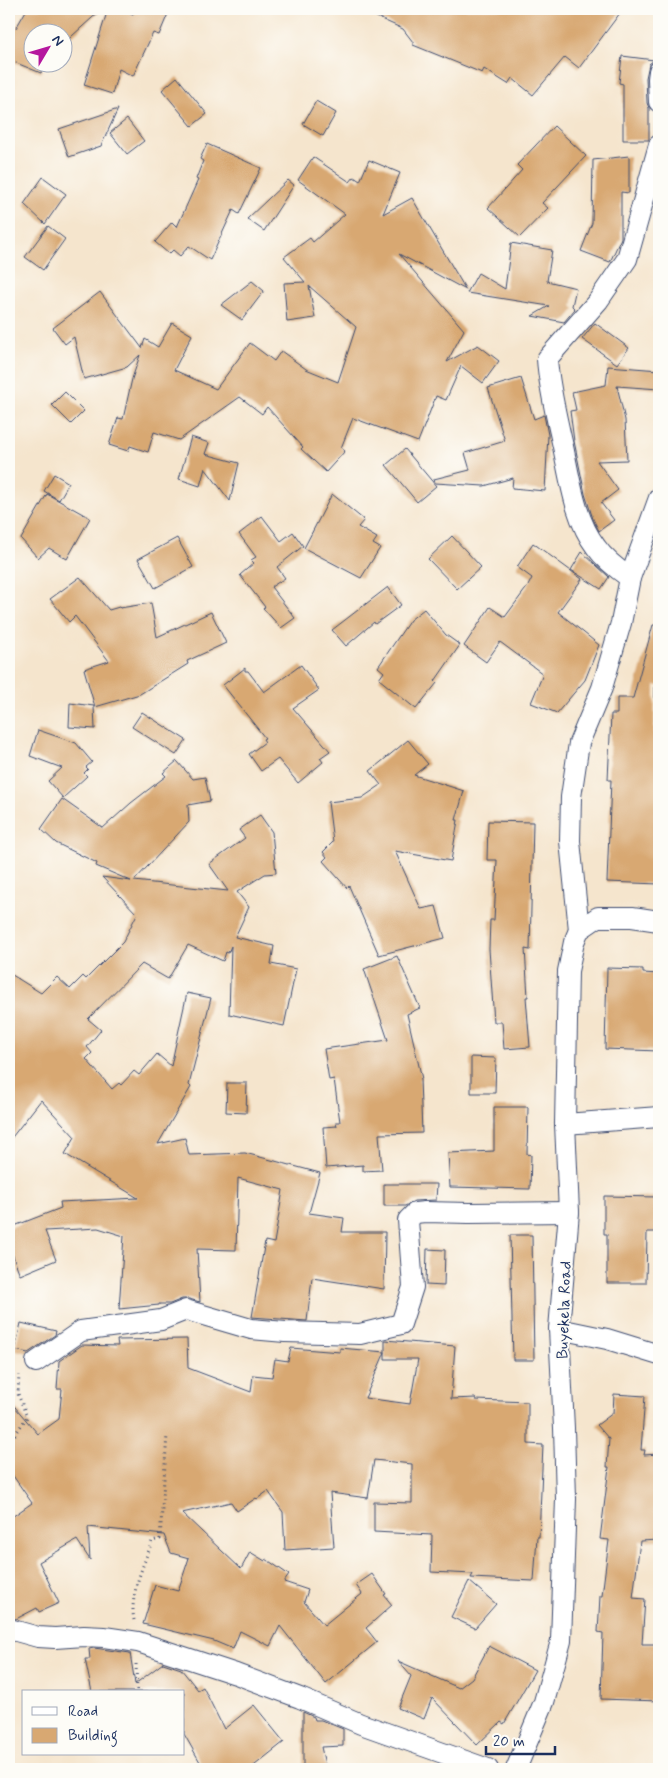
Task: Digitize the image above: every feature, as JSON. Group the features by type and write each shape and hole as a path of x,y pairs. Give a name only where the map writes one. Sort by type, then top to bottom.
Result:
{"street":[{"path":"659,71 659,102"},
{"path":"630,578 610,564 595,546 582,523 548,379 547,359 598,301 627,259 659,145"},
{"path":"659,498 630,578 621,623 604,678 579,743 571,797 570,842 579,930 598,917 632,917 659,920"},
{"name":"Buyekela Road","path":"516,1769 544,1702 561,1642 566,1499 559,1329 569,1212 565,1124 568,971 574,942 579,930"},
{"path":"565,1124 659,1117"},
{"path":"28,1366 81,1331 162,1320 186,1310 251,1329 285,1332 360,1334 402,1324 413,1287 408,1220 415,1213 569,1212"},
{"path":"559,1329 607,1339 659,1355"},
{"path":"9,1629 38,1637 84,1636 138,1642 236,1674 361,1724 488,1769"}],"path":[{"path":"9,1443 27,1417 18,1394 28,1366"},
{"path":"138,1690 135,1666 138,1642 132,1609 152,1541 160,1539 167,1435"}],"building":[{"path":"27,9 102,9 72,36 72,22 22,22 22,65 9,60 9,24 16,28"},
{"path":"108,9 121,9 133,14 136,9 170,9 159,35 153,33 133,76 119,69 112,94 84,85"},
{"path":"359,9 623,9 579,68 565,57 533,95 512,78 508,84 484,69 482,73 413,45 413,42 403,29"},
{"path":"622,56 654,60 649,64 646,78 649,108 649,140 623,140 623,84 619,83"},
{"path":"177,77 207,114 192,126 162,90"},
{"path":"316,101 336,113 323,136 303,124"},
{"path":"118,109 101,146 69,157 59,129"},
{"path":"127,119 144,141 127,154 110,133"},
{"path":"554,126 586,156 542,203 548,208 520,237 488,208 522,170 517,165"},
{"path":"207,144 261,168 239,214 233,210 210,260 189,246 180,256 173,250 169,254 155,242 172,222 177,227 198,180 196,179 203,161 200,159"},
{"path":"629,156 629,193 621,192 621,238 610,262 581,251 592,223 593,160"},
{"path":"313,157 350,182 354,177 360,181 369,160 400,173 383,214 412,198 466,290 399,254 464,330 447,362 478,345 499,361 483,383 461,366 446,400 436,396 418,442 353,418 341,448 345,451 326,472 301,449 303,447 267,407 262,414 240,397 179,440 154,432 148,452 130,446 128,451 109,445 118,418 123,419 132,379 140,355 127,367 84,379 74,337 65,344 53,328 100,292 142,348 145,339 158,347 172,323 192,335 174,370 216,389 250,343 274,361 281,351 306,369 338,382 356,327 309,286 315,318 287,322 284,283 305,282 284,257 310,238 313,242 345,214 298,180"},
{"path":"43,177 66,194 45,224 24,204"},
{"path":"288,180 294,185 264,231 247,219"},
{"path":"48,226 65,239 43,270 25,257"},
{"path":"511,243 552,250 547,281 576,288 572,306 575,309 564,322 532,316 549,306 467,293 478,273 505,289"},
{"path":"252,281 264,291 242,320 221,305"},
{"path":"595,323 629,348 617,364 582,339"},
{"path":"608,366 659,370 659,389 617,386 625,420 627,460 597,461 618,490 601,503 614,520 599,531 585,494 570,411 576,410 572,392 606,385"},
{"path":"521,378 534,419 544,415 548,435 545,491 512,488 513,478 484,486 435,483 434,479 470,470 465,453 505,441 488,388"},
{"path":"65,392 84,411 71,424 52,405"},
{"path":"191,437 209,443 205,454 239,463 230,501 205,468 200,486 179,479"},
{"path":"405,449 436,486 417,502 386,465"},
{"path":"54,474 69,483 59,500 44,491"},
{"path":"47,494 90,518 67,559 49,548 38,558 21,539"},
{"path":"332,494 364,520 358,527 377,538 373,544 380,548 361,578 304,548"},
{"path":"262,516 281,541 293,532 303,546 277,567 285,578 271,587 295,618 281,628 263,608 265,607 240,575 254,563 251,560 256,557 239,534"},
{"path":"452,536 481,567 457,589 428,559"},
{"path":"177,538 193,567 155,588 138,559"},
{"path":"533,543 582,579 558,612 599,645 585,680 557,713 531,703 543,674 500,642 486,662 464,646 490,607 505,617 528,586 532,578 517,567"},
{"path":"582,552 609,577 601,589 571,570"},
{"path":"80,577 109,610 151,603 157,637 211,612 226,643 187,661 188,664 140,694 95,707 84,669 109,661 75,616 69,622 50,599"},
{"path":"388,587 401,605 375,624 374,622 346,646 332,630"},
{"path":"424,609 446,635 460,645 435,681 437,683 416,709 379,679 384,672 378,667 410,620"},
{"path":"653,625 659,625 659,686 655,685 654,744 659,744 659,884 607,882 611,780 608,780 611,714 617,714 617,698 633,698"},
{"path":"301,665 319,690 293,708 330,751 320,758 323,762 298,783 278,759 261,771 249,754 265,742 263,739 265,738 223,685 245,668 245,671 248,671 264,692"},
{"path":"70,703 94,706 95,729 69,727"},
{"path":"142,712 186,740 176,755 132,727"},
{"path":"38,730 76,743 92,762 86,767 88,769 84,773 87,776 63,798 48,781 62,768 30,756"},
{"path":"408,740 428,764 414,775 464,791 456,820 458,820 451,861 395,851 421,909 436,906 445,938 379,955 349,886 347,888 323,861 327,857 323,852 333,842 328,802 362,798 381,785 370,771"},
{"path":"177,761 193,779 205,777 210,801 188,805 189,822 134,881 228,891 209,864 245,838 239,830 260,815 272,832 276,873 265,874 237,892 249,907 235,937 274,946 271,964 296,969 284,1026 229,1014 231,946 228,953 226,952 223,961 188,945 168,979 142,964 88,1019 101,1030 87,1047 92,1053 86,1059 112,1089 119,1083 121,1085 134,1071 139,1075 157,1054 171,1066 187,993 211,998 189,1085 191,1087 158,1144 185,1138 189,1155 245,1153 320,1173 309,1213 344,1218 342,1232 385,1232 384,1289 312,1278 307,1321 252,1317 265,1241 274,1243 283,1190 238,1178 236,1250 197,1249 200,1302 182,1299 170,1304 119,1309 124,1236 98,1228 45,1231 56,1260 20,1275 9,1245 9,1228 61,1208 60,1202 138,1198 65,1154 75,1137 41,1100 9,1141 9,973 41,993 57,977 70,989 83,976 86,979 123,942 137,914 102,877 131,881 96,866 97,863 56,843 41,829 62,799 103,828 166,776 163,773"},
{"path":"488,821 533,822 530,950 525,949 530,1047 504,1049 502,1022 494,1022 489,949 490,920 494,920 497,860 487,860"},
{"path":"397,956 420,1008 407,1014 422,1079 420,1079 422,1133 379,1134 382,1170 363,1171 363,1165 326,1168 323,1127 337,1126 336,1122 340,1122 334,1079 329,1080 324,1049 388,1040 364,969"},
{"path":"607,968 643,969 643,973 659,974 659,1051 605,1049"},
{"path":"471,1057 496,1058 495,1093 471,1093"},
{"path":"227,1083 247,1083 246,1113 226,1112"},
{"path":"494,1107 528,1107 527,1154 531,1155 530,1189 450,1187 448,1153 494,1151"},
{"path":"384,1184 437,1184 436,1200 414,1201 405,1206 384,1206"},
{"path":"604,1196 659,1197 659,1232 647,1232 646,1283 607,1283 607,1234 604,1234"},
{"path":"510,1235 532,1235 534,1360 513,1360"},
{"path":"427,1249 445,1250 444,1286 426,1285"},
{"path":"21,1323 56,1331 55,1335 28,1353 15,1350"},
{"path":"187,1339 188,1368 251,1392 253,1375 272,1377 275,1359 288,1361 291,1348 340,1352 340,1348 385,1352 385,1340 455,1346 451,1399 476,1398 476,1400 528,1402 528,1444 543,1445 539,1537 537,1537 534,1581 471,1578 473,1574 431,1572 432,1535 374,1532 374,1502 412,1503 412,1464 374,1460 368,1498 330,1493 334,1547 285,1550 283,1512 268,1491 237,1511 231,1502 182,1513 241,1569 250,1552 265,1561 266,1559 289,1575 284,1582 308,1590 304,1602 324,1625 362,1594 356,1585 372,1574 392,1605 366,1628 377,1642 326,1684 280,1626 270,1646 240,1631 233,1649 214,1641 143,1624 155,1585 178,1591 189,1558 171,1553 164,1535 88,1527 90,1560 77,1540 39,1562 59,1603 39,1612 37,1608 16,1619 9,1617 9,1519 32,1503 9,1470 9,1400 38,1434 59,1419 62,1389 57,1389 59,1361 82,1345 118,1346 117,1340","holes":["385,1352 385,1359 418,1359 410,1404 365,1398"]},
{"path":"614,1394 645,1396 641,1450 645,1450 644,1455 659,1454 659,1540 640,1541 633,1598 645,1599 642,1644 659,1644 659,1701 601,1699 603,1633 598,1632 600,1596 602,1596 609,1540 600,1539 609,1467 607,1467 609,1439 597,1425 613,1413"},
{"path":"469,1581 496,1604 475,1628 451,1617"},
{"path":"489,1646 535,1670 504,1724 501,1722 477,1745 432,1698 424,1719 398,1708 411,1676 398,1661 459,1688 472,1678"},
{"path":"89,1649 130,1653 135,1684 163,1663 181,1669 198,1690 203,1687 224,1729 254,1705 284,1742 250,1769 204,1769 185,1736 185,1690 92,1690 85,1659 90,1659"},
{"path":"303,1712 314,1717 315,1720 321,1720 343,1729 343,1746 321,1747 326,1769 303,1769"}]}
